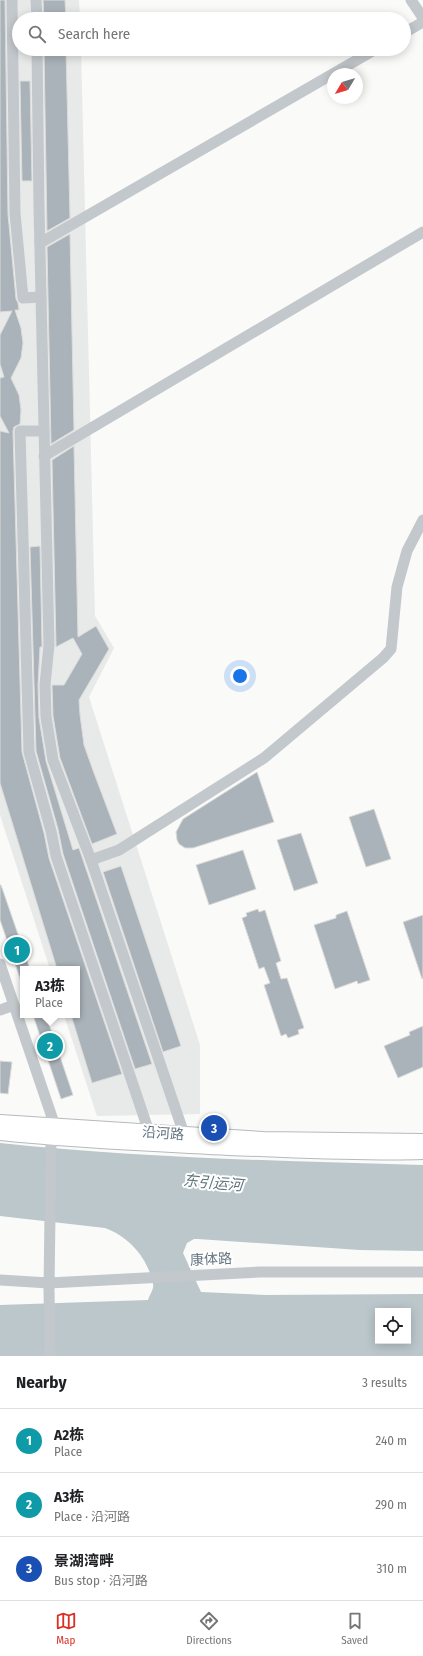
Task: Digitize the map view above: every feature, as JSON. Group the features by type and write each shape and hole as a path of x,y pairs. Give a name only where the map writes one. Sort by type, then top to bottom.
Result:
{"main road":[{"name":"沿河路","path":"0,1122 52,1136 149,1132 262,1139 423,1141"},
{"name":"沿河路","path":"0,1133 266,1149 396,1153 423,1152"}],"street":[{"path":"12,0 12,12"},
{"path":"36,0 37,12"},
{"path":"411,0 423,18"},
{"path":"411,29 423,22"},
{"path":"13,56 15,213 22,290 23,298 41,297"},
{"path":"37,56 48,645 45,685 46,717 52,760 91,860 184,1134"},
{"path":"40,243 364,56"},
{"path":"44,456 423,232"},
{"path":"44,431 20,431 29,752 51,831 56,856 149,1132"},
{"path":"91,860 119,850 264,758 383,658 391,649 397,587 407,551 423,520"},
{"path":"0,964 14,1006 52,1136 49,1288 50,1356"},
{"path":"0,1010 14,1006"},
{"name":"康体路","path":"0,1280 49,1288 138,1278 205,1274 260,1272 423,1272"}],"shaded area":[{"path":"0,0 79,0 80,12 12,12 12,56 81,56 95,616 114,648 89,697 200,1045 200,1114 97,1116 65,1018 80,1018 80,966 49,966 0,815"}],"water":[{"name":"东引运河","path":"0,1143 159,1155 423,1165 423,1251 360,1250 194,1239 187,1243 183,1253 201,1292 266,1295 423,1294 423,1356 0,1356 0,1305 148,1300 153,1290 153,1285 144,1260 134,1247 127,1241 113,1231 105,1228 0,1216"}],"building":[{"path":"0,0 5,0 8,214 16,299 19,310 15,310 21,328 23,343 21,358 11,378 19,395 21,410 20,424 14,427 13,431 22,752 44,833 49,858 122,1074 92,1083 72,1018 80,1018 80,966 56,966 0,783 0,431 9,433 0,416 0,378 4,377 0,364 0,335 12,311 0,312"},
{"path":"43,0 65,0 66,12 44,12"},
{"path":"44,56 66,56 70,218 47,231"},
{"path":"20,81 30,81 32,181 22,181"},
{"path":"70,234 74,430 51,444 47,247"},
{"path":"74,446 78,637 96,626 109,649 79,700 84,745 117,834 92,844 60,758 53,716 52,685 64,685 82,654 73,638 56,647 52,460"},
{"path":"40,546 42,647 40,647 38,685 39,718 46,761 73,850 79,848 152,1064 135,1069 63,854 58,829 36,751 30,547"},
{"path":"257,772 274,822 193,848 185,848 179,844 176,832 183,819"},
{"path":"374,809 391,859 366,867 349,817"},
{"path":"301,833 318,883 294,891 277,840"},
{"path":"243,850 256,889 209,905 196,865"},
{"path":"121,866 181,1046 163,1052 103,872"},
{"path":"1,885 29,966 20,966 20,978 0,920"},
{"path":"258,909 259,912 265,910 281,961 276,963 281,979 287,978 304,1028 298,1030 299,1034 288,1038 286,1034 281,1036 264,985 270,983 264,967 259,969 242,918 247,916 246,913"},
{"path":"347,911 370,980 358,984 357,981 335,989 314,925 336,918 336,915"},
{"path":"423,915 423,978 422,979 403,922"},
{"path":"34,1018 47,1018 73,1095 61,1099"},
{"path":"423,1026 423,1067 398,1078 384,1046 410,1035 409,1032"},
{"path":"0,1061 12,1062 8,1094 0,1093"}],"place":[{"name":"A2栋","path":"17,950"},
{"name":"A3栋","path":"50,1046"},
{"name":"景湖湾畔","path":"214,1128"}]}
